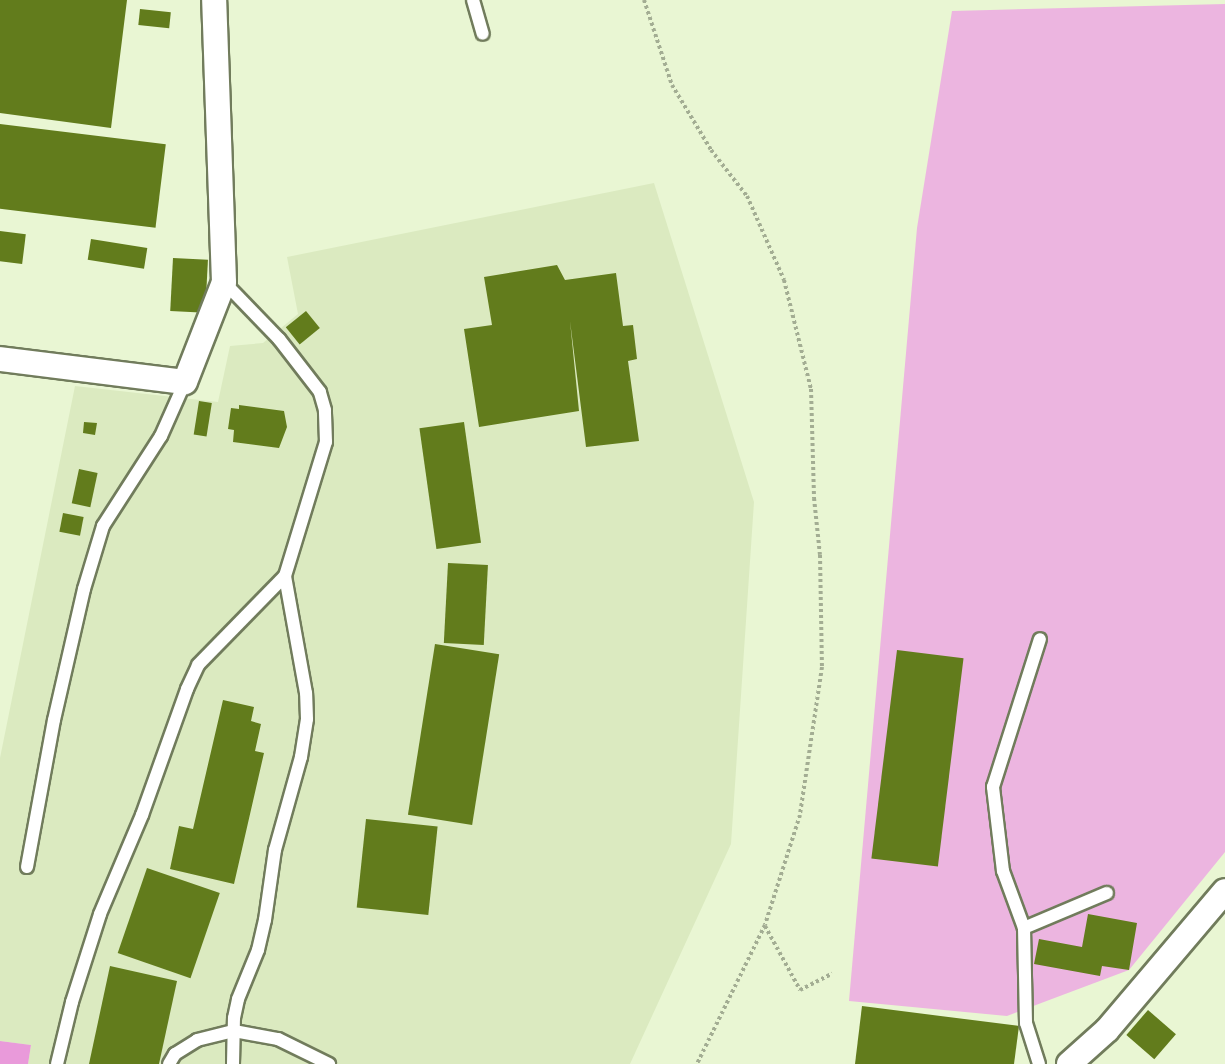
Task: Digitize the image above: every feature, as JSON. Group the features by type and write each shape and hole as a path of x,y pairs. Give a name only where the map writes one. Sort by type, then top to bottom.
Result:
{"street":[{"path":"0,359 185,382 224,282 214,0"},
{"path":"1069,1064 1107,1030 1225,891"}],"lane":[{"path":"473,0 483,34"},
{"path":"224,282 279,339 320,392 325,410 326,442 285,576 306,693 307,719 302,757 275,850 265,920 258,950 237,999 234,1064"},
{"path":"27,867 54,720 84,589 103,526 161,436 185,382"},
{"path":"57,1064 72,1002 100,914 142,815 186,689 198,665 285,576"},
{"path":"1039,1064 1026,1023 1024,928 1004,871 993,787 1040,639"},
{"path":"1024,928 1107,893"},
{"path":"169,1064 175,1054 197,1040 234,1031 278,1038 328,1064"}],"path":[{"path":"644,0 672,85 711,150 747,196 779,269 804,352 811,389 814,498 820,555 822,667 800,815 765,926 697,1064"},
{"path":"765,926 800,990 832,974"}],"shaded area":[{"path":"1225,4 1225,852 1129,970 1007,1016 849,1001 917,228 952,11"},
{"path":"654,183 754,502 731,844 630,1064 28,1064 31,1045 0,1041 0,758 75,386 218,402 230,346 263,343 298,314 287,257"},
{"path":"0,1041 31,1045 28,1064 0,1064"}],"building":[{"path":"0,0 127,0 111,128 0,113"},
{"path":"140,9 171,12 169,28 138,25"},
{"path":"0,124 166,144 156,228 0,209"},
{"path":"0,231 26,234 22,264 0,261"},
{"path":"91,239 147,248 144,269 88,260"},
{"path":"173,258 208,260 205,313 170,311"},
{"path":"557,265 565,280 616,273 623,326 633,325 637,359 628,361 639,441 586,447 570,321 579,411 479,427 464,329 492,325 484,277"},
{"path":"306,311 320,328 300,344 286,327"},
{"path":"199,401 212,403 207,437 194,435"},
{"path":"239,405 284,411 287,427 279,448 233,442 234,430 228,429 231,408 239,409"},
{"path":"84,422 97,423 95,435 83,433"},
{"path":"464,422 481,543 436,549 419,428"},
{"path":"79,469 98,473 90,507 72,503"},
{"path":"63,513 84,517 80,536 59,532"},
{"path":"448,563 488,565 484,645 444,643"},
{"path":"435,644 499,654 472,825 408,815"},
{"path":"897,650 964,658 938,867 871,858"},
{"path":"223,700 254,707 251,721 261,724 255,751 264,753 234,884 170,869 179,826 193,829"},
{"path":"366,819 438,827 428,915 357,908"},
{"path":"147,868 220,893 191,978 118,953"},
{"path":"1088,914 1137,923 1129,970 1102,966 1100,976 1034,964 1039,939 1082,947"},
{"path":"110,966 177,981 159,1064 89,1064"},
{"path":"862,1006 1019,1026 1014,1064 855,1064"},
{"path":"1148,1010 1176,1034 1154,1059 1126,1035"}]}
